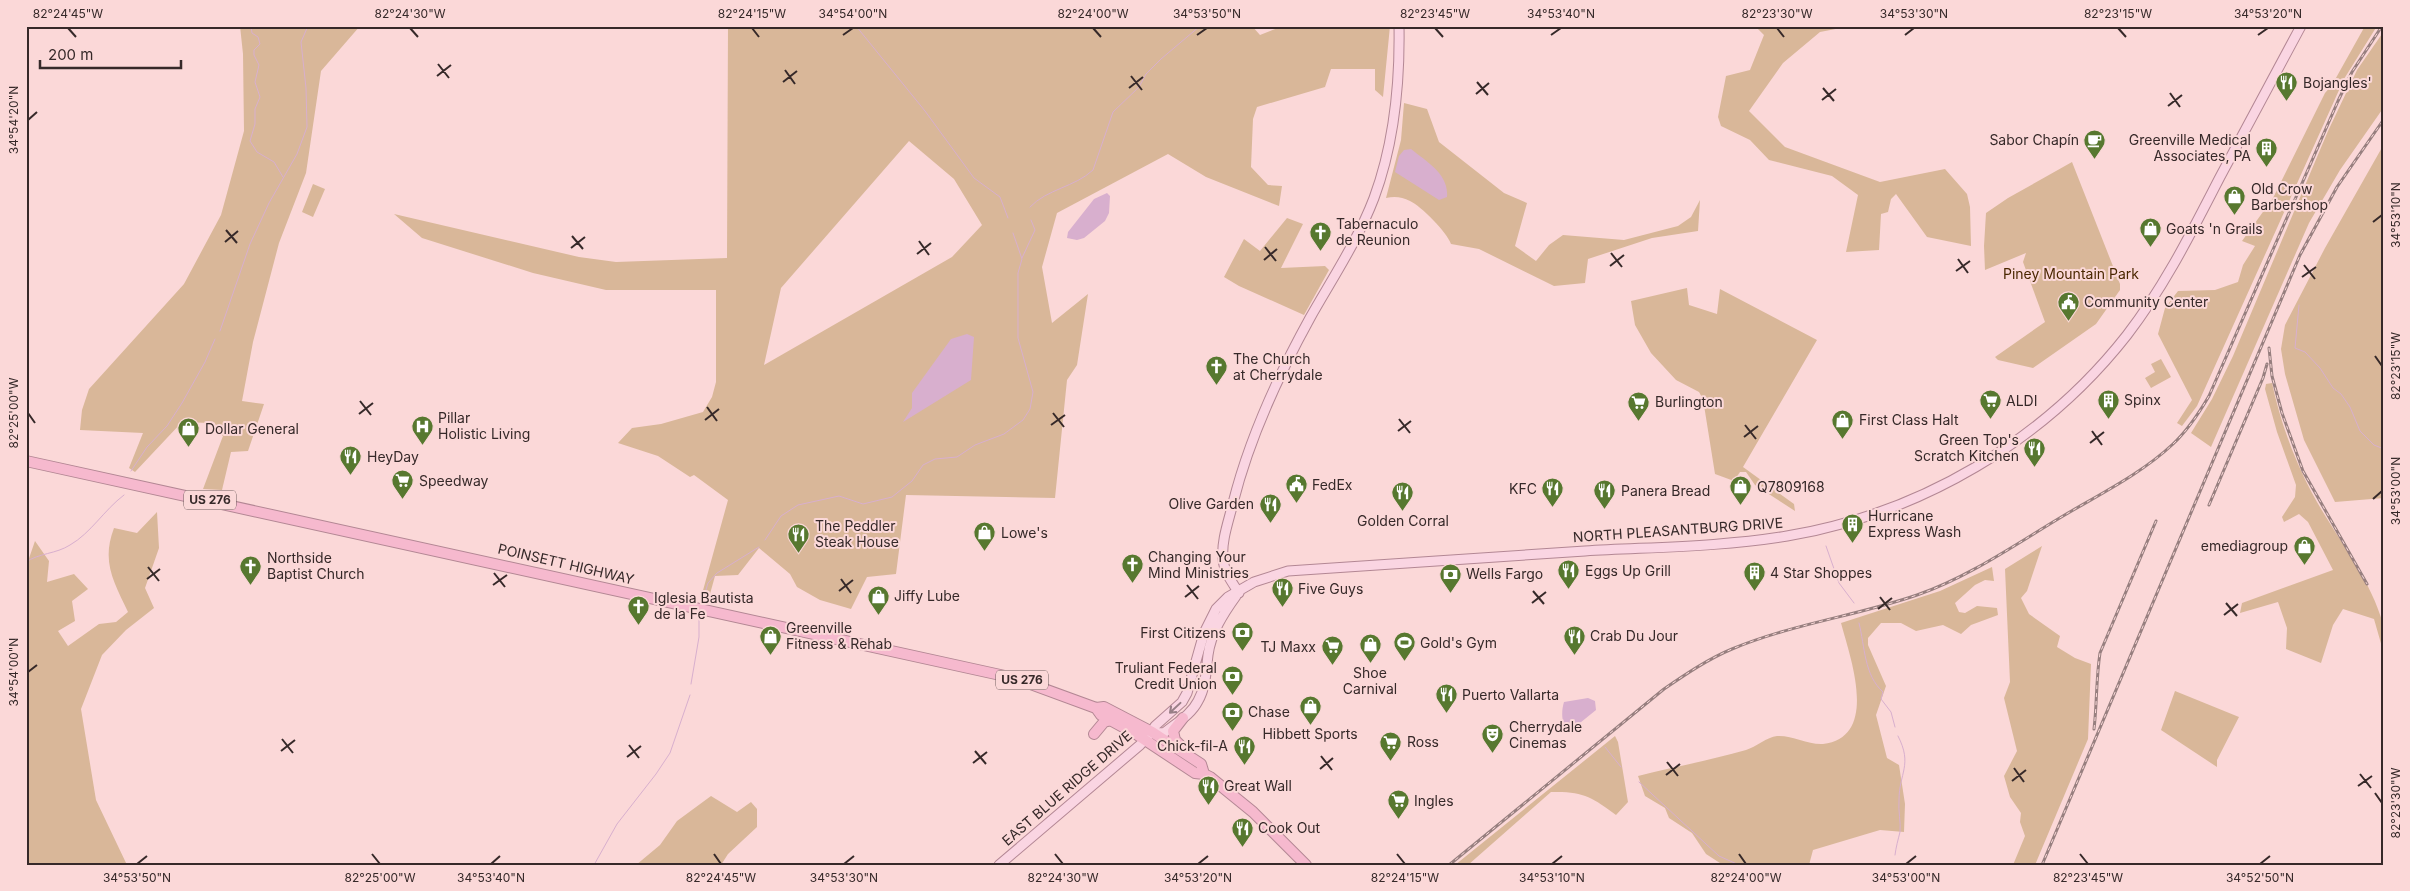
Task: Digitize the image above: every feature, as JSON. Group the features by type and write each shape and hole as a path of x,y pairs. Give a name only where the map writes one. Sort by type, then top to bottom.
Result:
{"highway":[{"name":"POINSETT HIGHWAY","path":"26,460 984,670 1033,684 1096,708 1104,707 1149,736 1195,773 1204,774 1253,812 1306,865"},
{"name":"POINSETT HIGHWAY","path":"1096,708 1101,714 1112,720 1194,759 1201,764 1204,774"},
{"path":"1183,718 1174,728 1173,736 1194,759"},
{"path":"1094,734 1104,722 1112,720"}],"main road":[{"path":"1149,736 1164,732 1183,718 1198,702 1205,682 1212,637 1222,616 1239,593 1225,570 1223,555 1237,487 1254,438 1281,376 1308,321 1359,230 1379,184 1388,152 1393,117 1399,26"},
{"name":"NORTH PLEASANTBURG DRIVE","path":"1149,736 1155,726 1177,707 1187,693 1202,640 1213,614 1228,597 1239,593 1262,578 1288,571 1662,548 1787,536 1839,525 1887,510 1957,478 2005,448 2056,410 2097,370 2137,322 2179,256 2301,26"},
{"name":"EAST BLUE RIDGE DRIVE","path":"1000,865 1149,736"}],"green space":[{"path":"240,26 360,26 321,71 306,173 279,243 253,342 242,401 264,404 248,451 231,452 222,490 203,489 223,436 210,423 182,422 135,472 129,468 143,433 80,430 82,410 89,389 184,284 221,215 244,131 243,54"},
{"path":"728,26 1188,26 1192,29 1196,26 1252,26 1260,35 1283,26 1390,26 1383,97 1375,90 1375,69 1331,69 1325,87 1257,107 1253,119 1251,167 1268,185 1282,186 1279,206 1206,177 1168,154 1057,213 1042,267 1052,323 1088,294 1077,365 1067,380 1055,498 906,495 896,574 867,577 851,609 820,600 797,587 790,574 759,548 738,575 715,576 710,594 702,594 728,500 694,475 690,477 658,456 618,443 632,428 661,424 703,412 712,397 716,382 716,290 606,290 533,273 422,238 394,214 579,257 616,262 727,258","holes":["909,141 954,179 982,225 952,257 764,365 781,288"]},
{"path":"1755,26 1851,26 1820,32 1783,63 1749,111 1785,147 1880,182 1945,169 1967,194 1970,207 1971,246 1927,237 1896,194 1891,199 1888,212 1881,214 1879,250 1846,252 1858,195 1832,176 1769,160 1750,140 1721,126 1718,117 1726,76 1750,70 1764,35"},
{"path":"2365,26 2377,26 2344,79 2197,406 2182,426 2177,423 2192,400 2158,334 2165,308 2178,291 2215,290 2238,282 2243,265 2255,246 2242,241 2273,198 2325,93 2332,85"},
{"path":"2384,31 2384,107 2340,170 2309,223 2211,447 2191,433 2212,399 2233,356 2328,131 2357,70"},
{"path":"1404,103 1427,109 1439,142 1504,193 1527,203 1515,246 1536,261 1549,245 1563,235 1624,240 1678,226 1691,217 1700,200 1698,231 1652,238 1588,259 1585,283 1554,286 1479,249 1451,244 1439,226 1415,204 1401,198 1386,198 1401,140"},
{"path":"2384,144 2384,498 2335,502 2304,440 2285,374 2281,349 2285,325 2325,248"},
{"name":"Piney Mountain Park","path":"2072,162 2120,284 2120,290 2096,324 2033,368 1998,360 1995,357 2045,322 2023,262 2026,253 1985,270 1986,213 2008,198"},
{"path":"313,184 325,189 313,217 302,212"},
{"path":"1287,218 1303,224 1281,268 1325,266 1329,270 1304,315 1239,286 1224,277 1244,239 1260,251"},
{"path":"1687,288 1689,305 1717,314 1720,289 1817,340 1743,467 1794,504 1795,511 1755,485 1746,472 1740,472 1734,481 1715,474 1703,399 1699,392 1676,380 1651,353 1635,325 1631,301"},
{"path":"2161,359 2171,377 2151,388 2145,378 2155,372 2151,364"},
{"path":"2272,383 2283,426 2305,480 2370,590 2384,628 2384,654 2374,619 2343,609 2333,625 2321,663 2286,649 2287,628 2278,602 2240,613 2242,603 2333,570 2308,522 2299,514 2284,522 2282,517 2295,497 2296,485 2277,432 2265,389 2266,384"},
{"path":"157,512 159,548 145,588 154,608 126,630 102,655 81,709 96,800 127,865 26,865 26,567 35,541 49,561 47,582 74,574 88,589 72,601 75,621 58,631 68,646 99,624 116,622 128,612 111,572 109,562 110,540 114,528 137,533"},
{"path":"2042,546 2027,591 2021,598 2029,614 2060,636 2057,647 2075,658 2091,664 2088,739 2035,865 2013,865 2025,836 2020,822 2021,813 2010,797 2004,776 2017,751 2004,698 2010,682 2005,569"},
{"path":"1992,567 1994,581 1985,580 1975,585 1955,603 1959,612 1965,613 1977,606 1997,608 1998,615 1971,625 1961,634 1943,625 1916,631 1901,623 1881,623 1868,638 1868,645 1886,686 1876,715 1887,758 1899,765 1905,804 1904,832 1880,830 1813,850 1809,865 1723,865 1706,854 1692,833 1669,818 1665,808 1645,796 1638,776 1746,750 1777,736 1817,744 1841,738 1851,727 1856,712 1857,694 1850,655 1841,623 1940,591"},
{"path":"2175,691 2239,717 2217,760 2217,767 2161,730"},
{"path":"1615,736 1618,742 1628,802 1616,815 1586,796 1551,792 1468,865 1455,865"},
{"path":"711,796 737,812 751,802 757,809 757,827 728,854 721,865 636,865 660,845 677,821"}],"shaded area":[{"path":"1411,149 1441,175 1447,189 1447,197 1439,200 1395,172 1399,156 1404,150"},
{"path":"1107,193 1110,196 1109,213 1105,221 1084,238 1077,240 1067,238 1068,232 1094,199"},
{"path":"967,334 974,337 971,380 903,422 912,408 912,393 951,339"},
{"path":"1588,698 1595,701 1596,710 1570,731 1565,726 1562,718 1564,702"}],"waterway":[{"path":"251,26 252,33 258,37 260,44 254,50 254,55 259,65 255,82 260,97 255,109 255,124 250,141 257,152 274,162 283,177"},
{"path":"220,331 250,244 269,203 297,154 307,127 306,88 301,42 308,26"},
{"path":"856,26 925,111 974,178 1000,197 1008,218"},
{"path":"1030,207 1044,196 1086,176 1093,170 1113,112 1139,87 1146,74 1161,59 1200,26"},
{"path":"1022,258 1035,230 1031,220"},
{"path":"765,540 781,516 798,505 839,496 863,504 892,497 912,481 923,465 935,459 957,457 975,445 1004,434 1023,420 1030,409 1033,392 1018,338 1018,273 1022,259 1013,233"},
{"path":"2299,305 2295,348 2305,352 2320,368 2333,388 2341,394 2350,407 2360,431 2374,445 2384,449"},
{"path":"131,471 147,447 167,426 182,403 205,362 215,339"},
{"path":"26,562 65,548 78,540 124,495"},
{"path":"1826,546 1839,583 1854,603"},
{"path":"703,600 708,583 717,573 759,547"},
{"path":"691,684 699,637 699,619"},
{"path":"1859,623 1869,669 1872,677 1883,692 1881,699 1891,712 1895,727"},
{"path":"594,865 617,824 670,753 690,695"},
{"path":"1895,855 1900,832 1899,804 1905,762 1898,736"},
{"path":"1605,747 1621,767"},
{"path":"1639,782 1719,856 1739,865"},
{"path":"26,822 26,829"}],"railway":[{"path":"1449,865 1664,689 1706,662 1755,640 1801,626 1871,609 1936,588 1992,559 2120,483 2161,455 2184,433 2209,396 2338,101 2352,72 2382,26"},
{"path":"2042,865 2300,255 2337,187 2384,119"},
{"path":"2269,348 2272,376 2282,413 2303,471 2367,584"},
{"path":"2209,505 2263,378 2267,364"},
{"path":"2094,729 2100,653 2156,521"}],"place":[{"name":"Bojangles'","path":"2287,102"},
{"name":"Sabor Chapín","path":"2095,159"},
{"name":"Greenville Medical Associates, PA","path":"2267,167"},
{"name":"Old Crow Barbershop","path":"2235,216"},
{"name":"Goats 'n Grails","path":"2150,248"},
{"name":"Tabernaculo de Reunion","path":"1320,251"},
{"name":"Community Center","path":"2068,321"},
{"name":"The Church at Cherrydale","path":"1217,386"},
{"name":"Spinx","path":"2108,419"},
{"name":"ALDI","path":"1990,420"},
{"name":"Burlington","path":"1639,421"},
{"name":"First Class Halt","path":"1843,439"},
{"name":"Pillar Holistic Living","path":"422,445"},
{"name":"Dollar General","path":"189,448"},
{"name":"Green Top's Scratch Kitchen","path":"2035,467"},
{"name":"HeyDay","path":"351,476"},
{"name":"Speedway","path":"403,500"},
{"name":"FedEx","path":"1296,504"},
{"name":"Q7809168","path":"1741,506"},
{"name":"KFC","path":"1553,508"},
{"name":"Panera Bread","path":"1605,510"},
{"name":"Golden Corral","path":"1403,512"},
{"name":"Olive Garden","path":"1270,523"},
{"name":"Hurricane Express Wash","path":"1852,543"},
{"name":"Lowe's","path":"985,552"},
{"name":"The Peddler Steak House","path":"799,553"},
{"name":"emediagroup","path":"2304,565"},
{"name":"Changing Your Mind Ministries","path":"1132,584"},
{"name":"Northside Baptist Church","path":"251,585"},
{"name":"Eggs Up Grill","path":"1569,590"},
{"name":"4 Star Shoppes","path":"1754,592"},
{"name":"Wells Fargo","path":"1450,593"},
{"name":"Five Guys","path":"1282,608"},
{"name":"Jiffy Lube","path":"878,615"},
{"name":"Iglesia Bautista de la Fe","path":"638,625"},
{"name":"First Citizens","path":"1242,652"},
{"name":"Greenville Fitness & Rehab","path":"770,655"},
{"name":"Crab Du Jour","path":"1574,655"},
{"name":"Gold's Gym","path":"1404,662"},
{"name":"Shoe Carnival","path":"1370,664"},
{"name":"TJ Maxx","path":"1332,666"},
{"name":"Truliant Federal Credit Union","path":"1233,695"},
{"name":"Puerto Vallarta","path":"1446,714"},
{"name":"Hibbett Sports","path":"1310,725"},
{"name":"Chase","path":"1232,731"},
{"name":"Cherrydale Cinemas","path":"1493,754"},
{"name":"Ross","path":"1391,761"},
{"name":"Chick-fil-A","path":"1244,765"},
{"name":"Great Wall","path":"1208,805"},
{"name":"Ingles","path":"1398,820"},
{"name":"Cook Out","path":"1242,847"}]}
